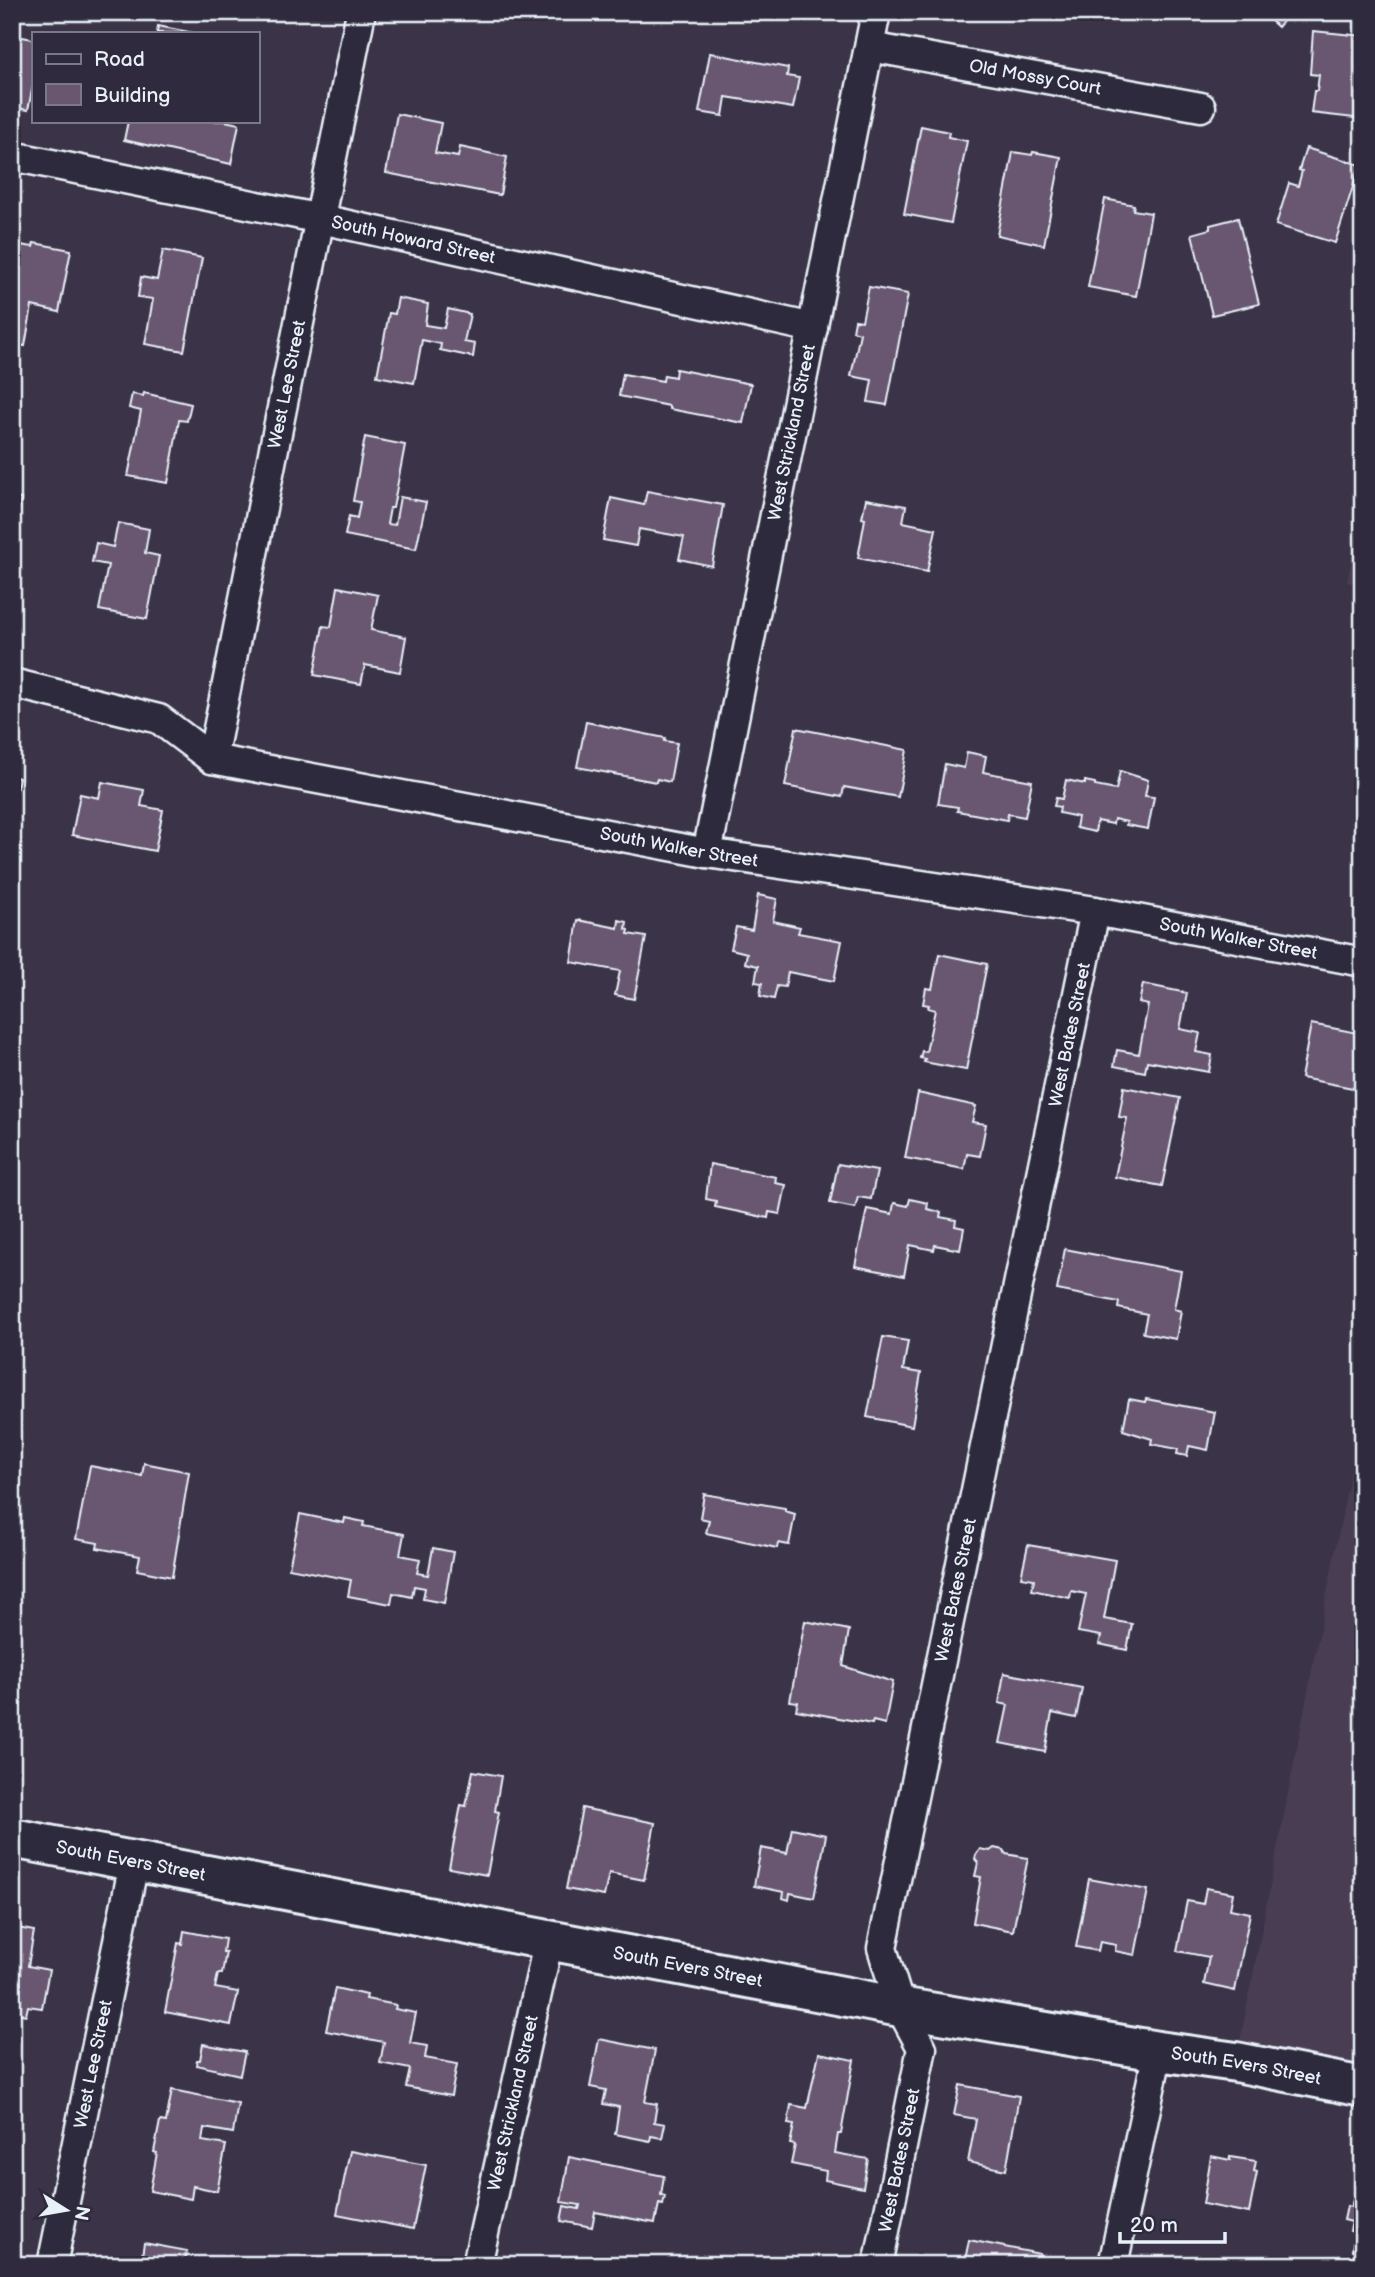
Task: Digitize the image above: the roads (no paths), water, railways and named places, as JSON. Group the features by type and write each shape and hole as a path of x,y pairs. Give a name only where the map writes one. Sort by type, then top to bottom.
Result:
{"street":[{"name":"West Lee Street","path":"212,759 360,12"},
{"name":"West Strickland Street","path":"707,853 876,12"},
{"name":"Old Mossy Court","path":"870,47 1201,107"},
{"name":"South Howard Street","path":"12,156 321,219 813,328"},
{"name":"South Walker Street","path":"12,683 159,719 212,759 707,853 1095,911 1363,962"},
{"name":"West Bates Street","path":"878,2265 922,2048 900,2007 882,1948 1095,911"},
{"name":"South Evers Street","path":"12,1838 900,2007 1236,2062 1363,2087"},
{"name":"West Lee Street","path":"52,2265 134,1863"},
{"name":"West Strickland Street","path":"477,2265 548,1939"},
{"path":"1112,2265 1158,2051"}]}
